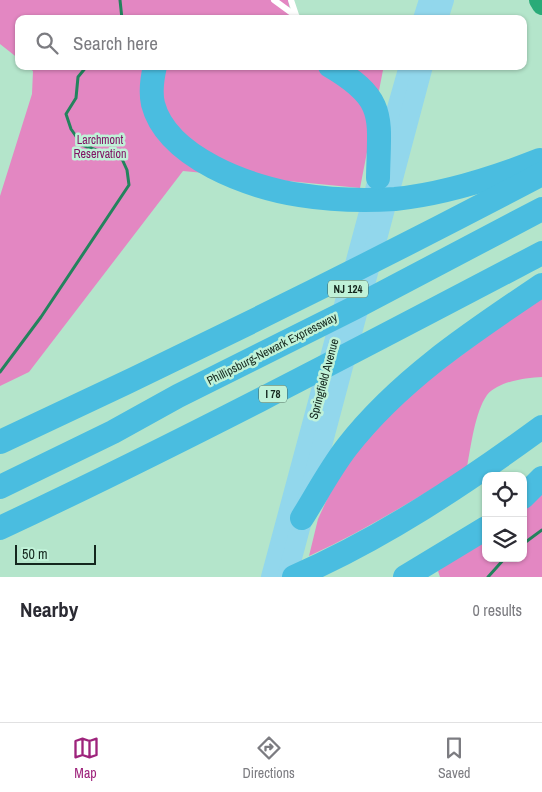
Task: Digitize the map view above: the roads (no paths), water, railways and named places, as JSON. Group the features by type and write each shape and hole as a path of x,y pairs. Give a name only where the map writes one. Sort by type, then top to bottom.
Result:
{"highway":[{"path":"154,70 152,103 159,118 174,138 194,155 215,167 241,179 279,191 340,200 377,200 415,196 461,187 514,171 542,159"},
{"path":"336,70 359,86 372,100 379,128 386,177"},
{"path":"0,442 281,308 542,174"},
{"name":"Phillipsburg-Newark Expressway","path":"0,487 113,432 178,396 354,308 542,209"},
{"name":"I 78","path":"0,528 205,429 542,253"},
{"path":"302,518 346,448 380,409 451,349 542,285"},
{"path":"0,470 178,396"},
{"path":"294,577 340,556 389,530 438,499 542,427"},
{"path":"527,493 542,478"},
{"path":"405,577 482,530"}],"main road":[{"path":"424,15 429,0"},
{"path":"439,15 444,0"},
{"name":"Springfield Avenue","path":"386,177 408,70"},
{"name":"Springfield Avenue","path":"271,577 327,396 386,177 422,70"},
{"name":"Springfield Avenue","path":"287,577 302,518 327,396"}],"lane":[{"path":"274,0 295,15"},
{"path":"291,0 297,15"}],"waterway":[{"path":"120,0 122,15"},
{"path":"539,0 542,5"},
{"path":"0,372 41,317 129,185 127,170 122,159 82,145 71,129 66,114 76,98 78,77 84,70"},
{"path":"527,541 542,530"},
{"path":"488,577 501,562"}],"park label":[{"name":"Larchmont Reservation","path":"100,147"}]}
